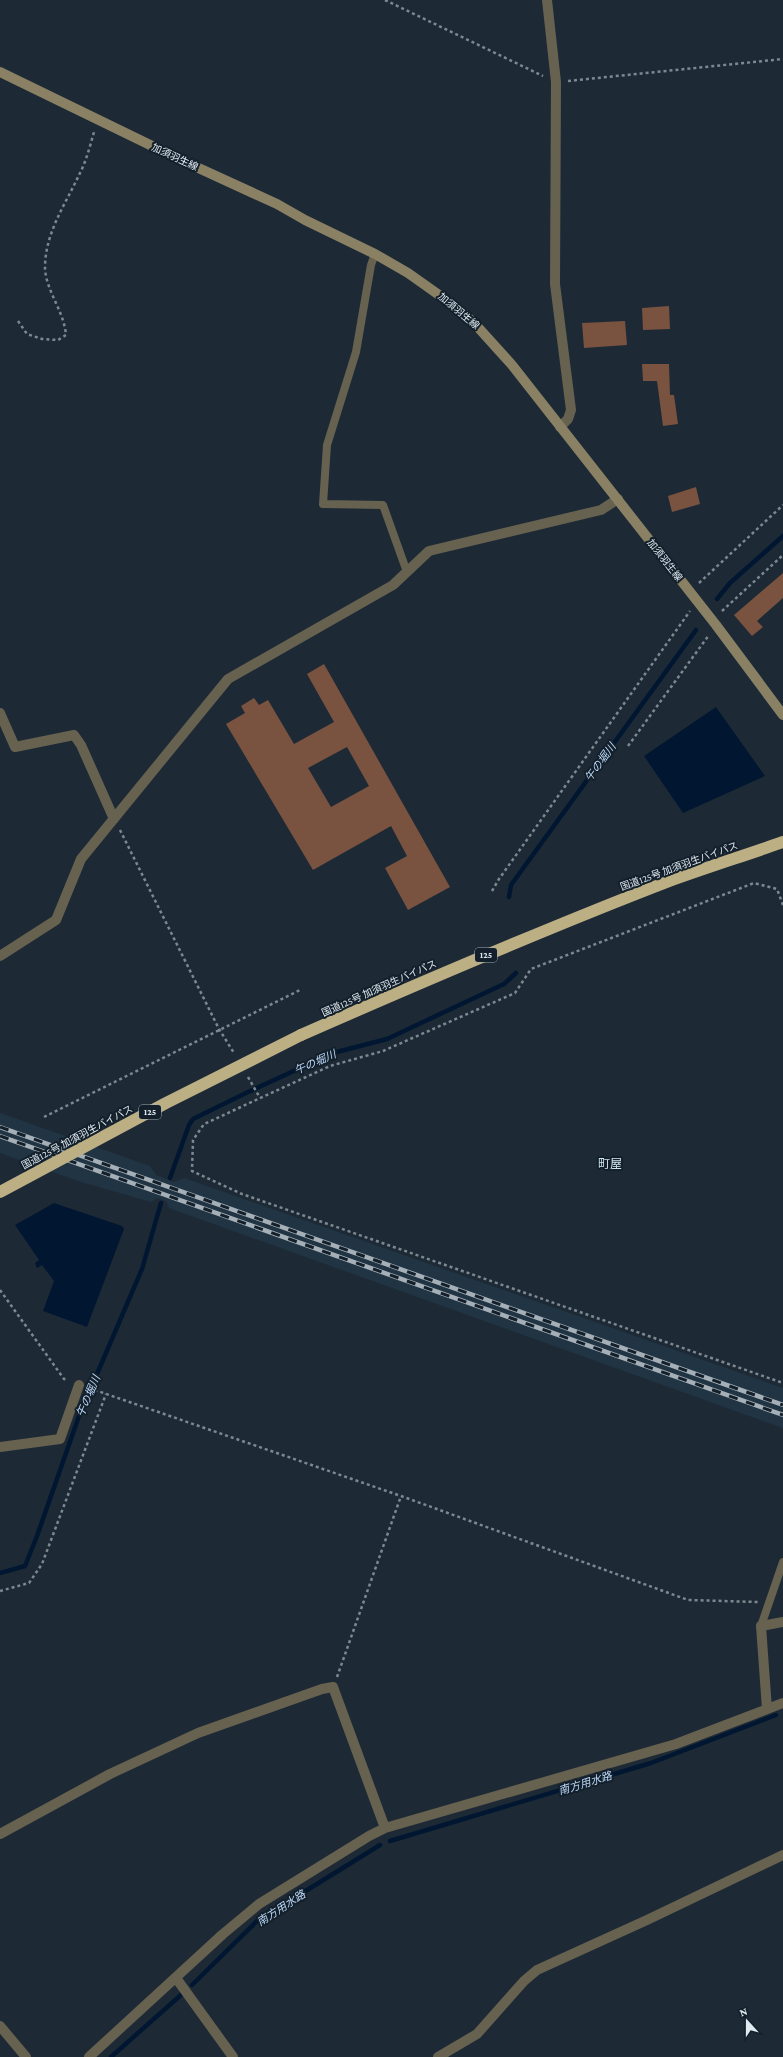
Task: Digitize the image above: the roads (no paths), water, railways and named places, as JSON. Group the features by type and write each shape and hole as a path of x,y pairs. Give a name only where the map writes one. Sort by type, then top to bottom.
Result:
{"highway":[{"name":"国道125号 加須羽生バイパス","path":"0,1192 159,1107 301,1035 580,916 673,880 783,842"}],"main road":[{"name":"加須羽生線","path":"0,72 180,160 278,204 305,220 375,254 431,288 476,324 512,365 618,499 716,625 783,715"}],"street":[{"path":"547,0 556,82 555,284 570,410 568,419 560,427"},
{"path":"0,956 56,920 81,859 228,679 393,585 429,551 601,510 618,499"},
{"path":"0,713 15,747 74,735 81,745 114,819"},
{"path":"0,1447 60,1439 79,1385"},
{"path":"767,1709 760,1634 761,1626 783,1622"},
{"path":"0,1834 110,1774 198,1734 322,1689 333,1687 385,1828"},
{"path":"89,2057 223,1934 259,1904 352,1845 385,1828 676,1744 783,1703"},
{"path":"438,2057 477,2034 524,1981 537,1970 647,1920 783,1855"},
{"path":"176,1978 233,2057"},
{"path":"0,2026 26,2057"}],"lane":[{"path":"375,254 371,265 356,352 327,445 323,504 383,505 407,572"},
{"path":"761,1626 783,1562"}],"waterway":[{"name":"午の堀川","path":"717,599 730,583 783,536"},
{"name":"午の堀川","path":"509,897 511,885 696,630"},
{"name":"午の堀川","path":"170,1178 189,1125 193,1119 333,1053 387,1039 504,984 516,973"},
{"name":"午の堀川","path":"0,1573 25,1566 79,1416 142,1269 161,1203"},
{"name":"南方用水路","path":"390,1841 651,1763 776,1715"},
{"name":"南方用水路","path":"192,1985 257,1921 380,1845"},
{"name":"南方用水路","path":"111,2057 182,1994"}],"railway":[{"path":"0,1127 783,1405"},
{"path":"0,1136 783,1415"}],"district":[{"name":"町屋","path":"610,1164"}]}
